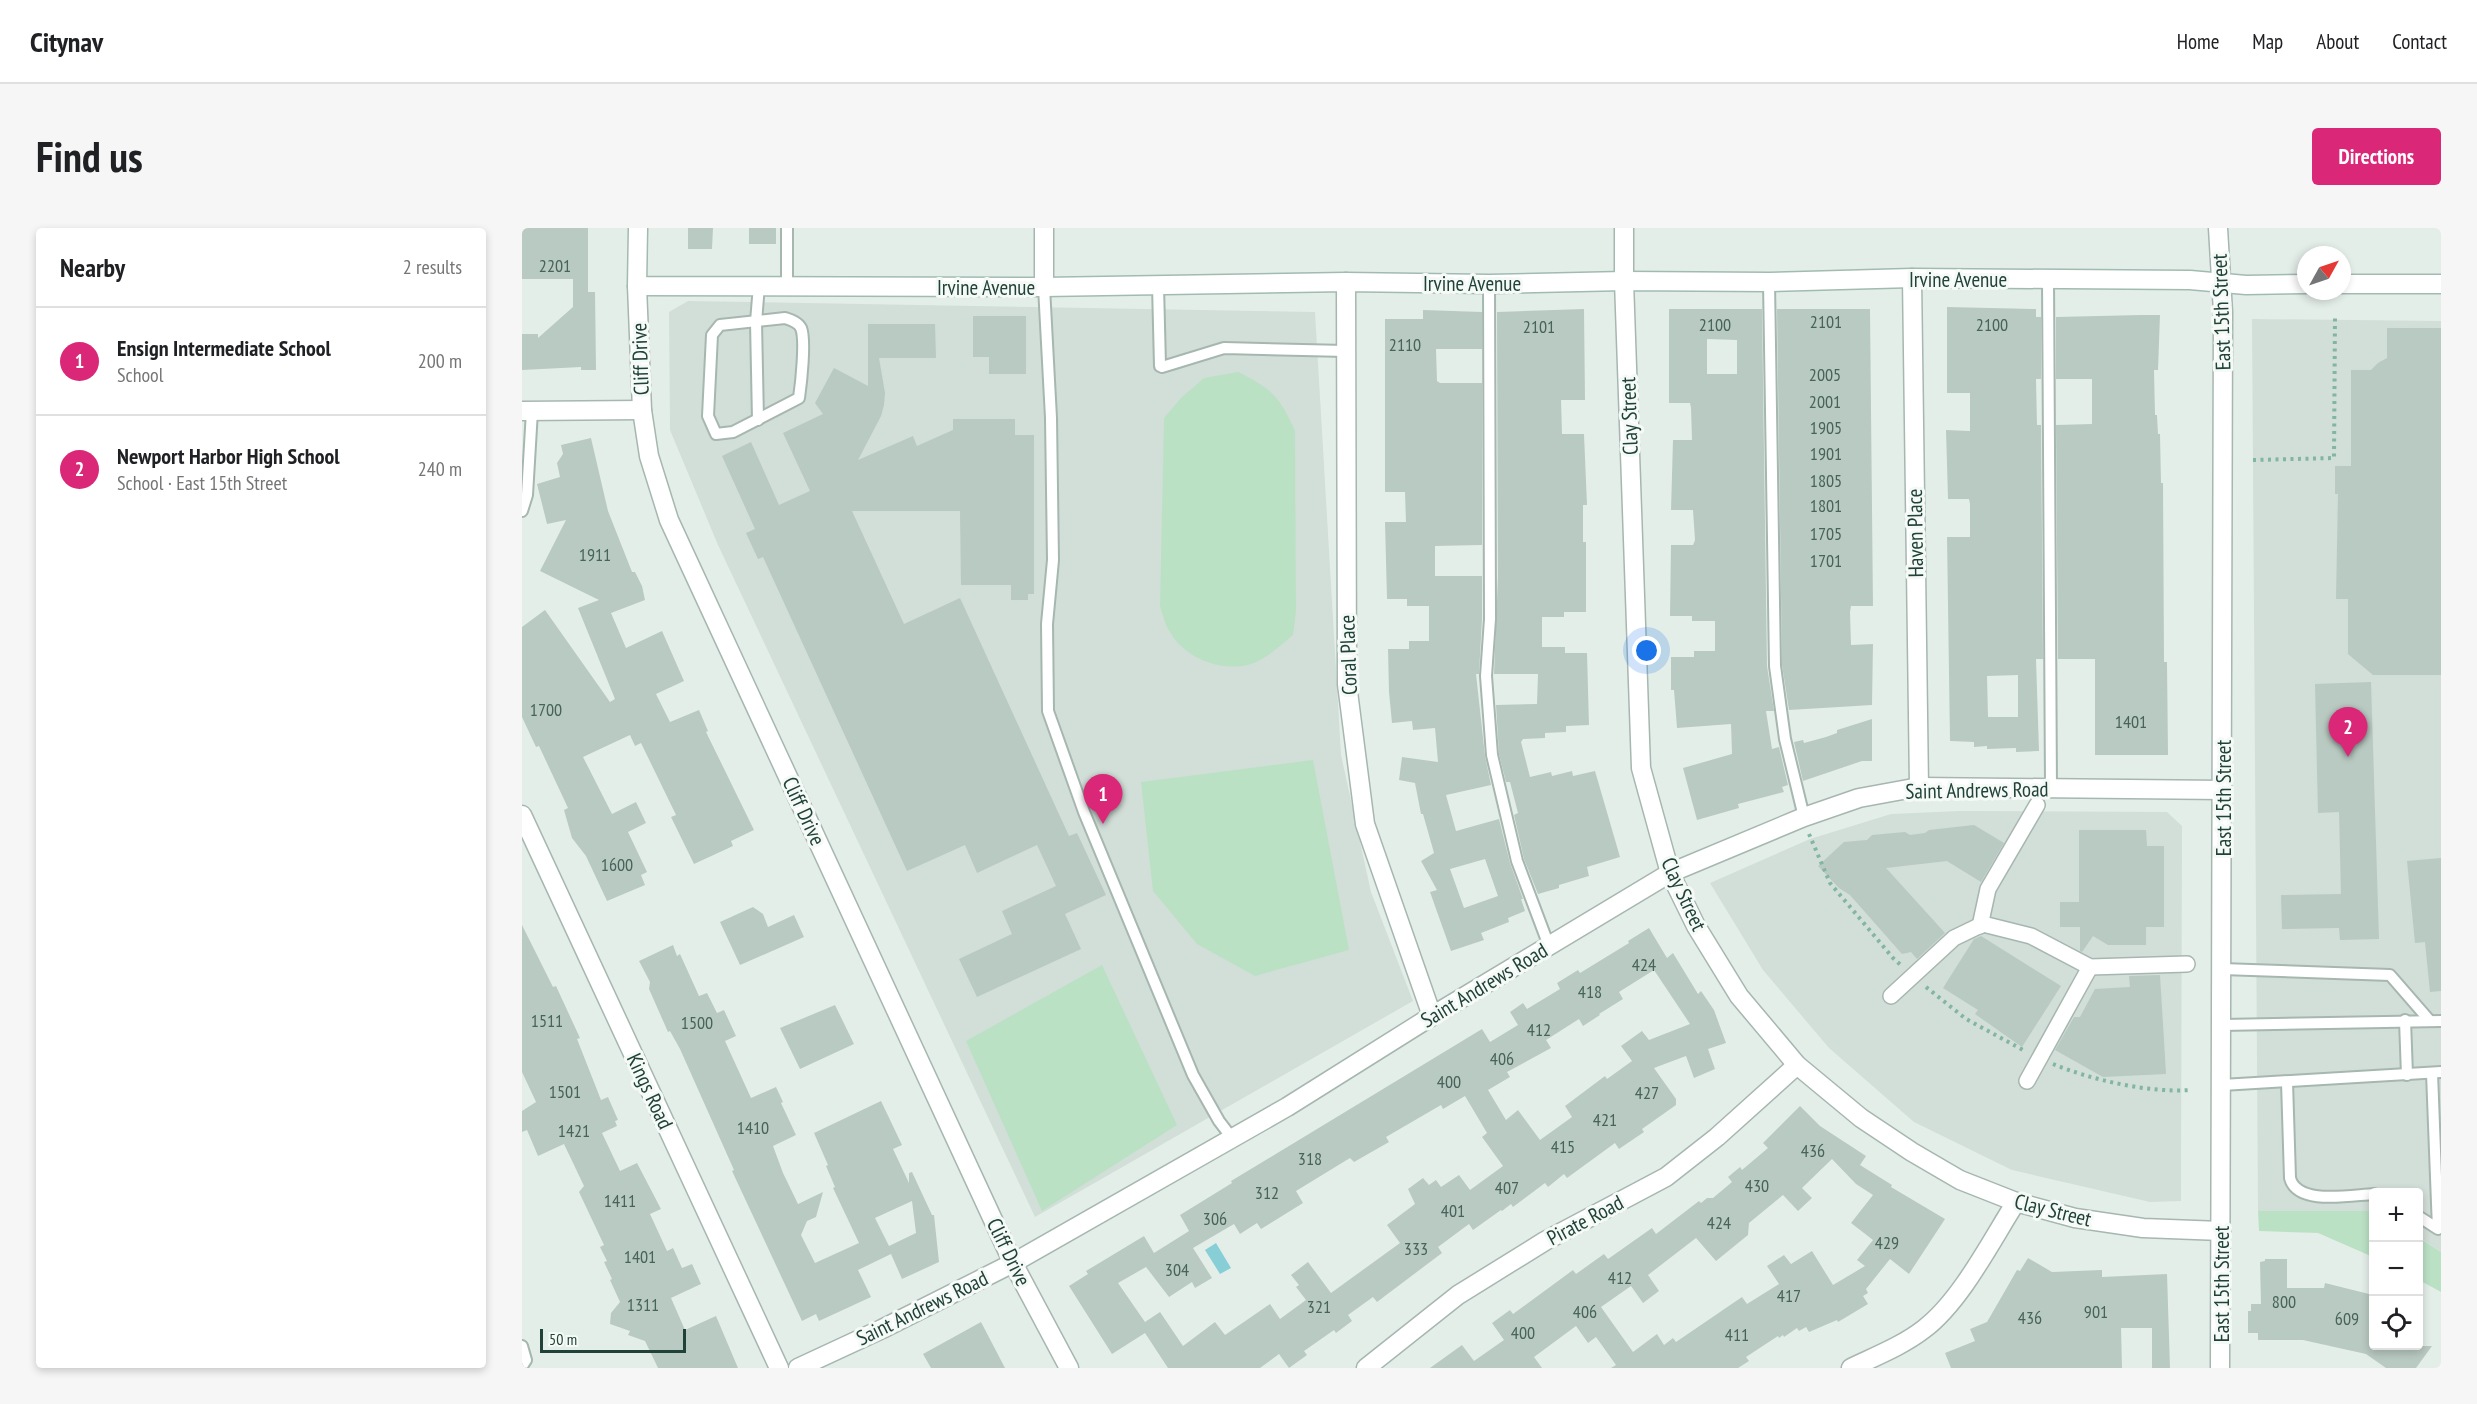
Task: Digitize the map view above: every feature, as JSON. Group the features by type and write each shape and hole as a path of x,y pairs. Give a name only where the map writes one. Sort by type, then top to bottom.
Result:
{"street":[{"name":"Cliff Drive","path":"638,228 642,410 649,456 669,520 1013,1263 1069,1368"},
{"path":"1044,228 1044,288"},
{"name":"Clay Street","path":"1624,228 1641,768 1670,873 1696,926 1739,996 1797,1065 1861,1118 1960,1180 2016,1202 2086,1220 2143,1228 2221,1231"},
{"name":"East 15th Street","path":"2218,228 2223,312 2220,1368"},
{"name":"Irvine Avenue","path":"638,286 1044,288 1346,282 1489,284 1624,281 1769,282 1911,278 2190,280 2221,283 2297,284"},
{"name":"Haven Place","path":"1911,278 1919,787"},
{"name":"Coral Place","path":"1346,282 1347,684 1365,824 1432,1016"},
{"path":"2351,284 2441,284"},
{"path":"527,411 642,410"},
{"name":"Saint Andrews Road","path":"798,1368 882,1329 1013,1263 1232,1138 1670,873 1806,824 1859,798 1919,787 2223,790"},
{"path":"1980,926 1988,890 2037,805"},
{"name":"Kings Road","path":"522,815 779,1368"},
{"path":"1891,996 1954,938 1983,924 2031,936 2090,967 2187,964"},
{"path":"2027,1081 2090,967"},
{"name":"Pirate Road","path":"1366,1368 1458,1295 1545,1241 1665,1177 1717,1137 1797,1065"},
{"path":"1851,1368 1891,1349 1925,1329 1946,1308 2016,1202"}],"lane":[{"path":"787,228 787,285"},
{"path":"2048,279 2051,788"},
{"path":"1769,282 1775,666 1785,739 1806,824"},
{"path":"1489,284 1490,618 1486,676 1492,755 1517,861 1549,946"},
{"path":"758,420 756,322 759,285"},
{"path":"1158,285 1160,366 1162,367 1224,348 1346,351"},
{"path":"1044,288 1051,418 1053,560 1047,624 1048,711 1084,812 1193,1075 1219,1122 1232,1138"},
{"path":"785,318 796,322 802,329 802,375 799,398 733,432 716,434 708,416 712,335 720,325 756,322 785,318"},
{"path":"522,511 526,495 527,411"},
{"path":"2222,969 2390,975 2435,1021"},
{"path":"2404,1020 2407,1075"},
{"path":"2222,1025 2435,1021"},
{"path":"2222,1085 2437,1073 2438,1228 2423,1219"},
{"path":"2287,1082 2290,1178 2294,1187 2308,1196 2369,1194"},
{"path":"522,1346 526,1360 522,1366"}],"path":[{"path":"2253,460 2334,458 2335,315"},
{"path":"1806,824 1830,883 1893,958 1966,1019 2068,1070 2124,1084 2170,1091 2190,1090"}],"shaded area":[{"path":"688,301 1315,312 1341,755 1371,892 1413,1001 1035,1217 718,545 670,430 669,312"},
{"path":"2252,319 2441,321 2441,1252 2423,1240 2423,1188 2369,1188 2369,1211 2258,1211"},
{"path":"1960,811 2167,812 2182,826 2181,1201 2150,1202 2012,1170 1914,1122 1829,1048 1763,970 1710,883 1810,839 1891,814"}],"green space":[{"path":"1238,372 1259,383 1273,395 1295,431 1296,611 1293,635 1262,659 1251,664 1228,666 1205,661 1185,649 1168,629 1160,606 1164,418 1181,398 1204,378"},
{"path":"1313,760 1349,950 1255,976 1197,944 1153,891 1141,782"},
{"path":"1102,965 1177,1125 1042,1211 966,1041"},
{"path":"2258,1211 2369,1211 2369,1255 2318,1233 2259,1231"},
{"path":"2423,1240 2441,1252 2441,1292 2423,1282"}],"water":[{"path":"1216,1243 1231,1268 1220,1274 1205,1250"}],"building":[{"path":"522,228 588,228 588,292 595,292 596,370 581,370 581,367 522,370 522,334 538,334 538,338 573,307 573,279 522,279"},
{"path":"688,228 713,228 712,249 688,249"},
{"path":"749,228 776,228 776,244 749,244"},
{"path":"1947,307 2036,309 2036,317 2041,317 2041,379 2036,379 2037,425 2041,425 2043,659 2036,659 2039,751 2016,752 2016,748 1987,749 1987,746 1974,747 1974,742 1950,741 1947,537 1970,537 1970,504 1969,499 1948,499 1946,430 1970,431 1970,393 1947,393","holes":["2018,675 2018,717 1988,717 1987,676"]},
{"path":"1584,309 1585,400 1561,400 1562,434 1584,434 1587,505 1583,505 1583,542 1586,542 1586,612 1564,612 1564,617 1542,617 1542,647 1565,647 1565,653 1587,653 1589,725 1566,726 1566,732 1545,733 1545,738 1523,739 1521,742 1530,777 1551,772 1552,776 1572,771 1573,776 1595,771 1620,857 1587,867 1589,876 1538,894 1524,859 1514,815 1518,813 1510,782 1506,782 1499,754 1496,705 1537,704 1538,674 1494,674 1498,576 1497,312"},
{"path":"1669,309 1762,309 1767,666 1774,711 1766,711 1772,749 1779,747 1788,785 1782,787 1784,792 1738,804 1739,808 1697,820 1683,768 1732,754 1731,724 1677,728 1674,690 1671,690 1671,657 1694,657 1694,651 1715,651 1715,621 1692,621 1692,616 1670,616 1671,545 1693,545 1695,540 1693,510 1671,510 1673,440 1692,440 1691,408 1690,403 1669,403","holes":["1707,339 1737,340 1737,374 1707,374"]},
{"path":"1777,309 1870,309 1873,606 1851,606 1850,612 1851,645 1873,644 1872,705 1789,710 1782,665"},
{"path":"1423,310 1482,312 1482,349 1436,349 1437,381 1440,383 1482,383 1482,545 1435,546 1435,576 1482,576 1479,674 1476,674 1485,756 1491,785 1446,795 1456,831 1499,819 1525,911 1508,918 1509,922 1481,933 1484,940 1451,951 1430,892 1437,890 1421,861 1434,853 1423,814 1421,814 1415,783 1399,780 1402,757 1438,762 1435,728 1413,730 1412,721 1392,723 1389,692 1388,649 1409,649 1409,641 1429,641 1429,606 1407,606 1407,599 1387,599 1385,522 1406,522 1405,492 1385,492 1385,319 1423,319","holes":["1485,859 1498,896 1464,908 1450,869"]},
{"path":"2160,315 2158,370 2154,370 2155,415 2157,415 2158,434 2160,434 2161,483 2163,483 2164,662 2167,662 2168,755 2095,755 2095,659 2058,659 2056,425 2092,424 2092,379 2056,379 2056,317"},
{"path":"973,316 1026,316 1026,374 989,374 989,357 973,357"},
{"path":"868,324 935,324 936,358 879,358 885,393 884,405 881,416 858,460 913,436 917,446 953,430 953,419 1015,419 1015,435 1034,435 1034,594 1028,594 1028,600 1011,600 1011,585 961,585 960,511 852,511 904,624 960,598 1069,836 1077,833 1106,895 1065,914 1081,949 977,997 959,959 1012,934 1002,911 1056,886 1037,845 977,873 965,845 907,871 763,557 758,559 746,533 755,529 722,456 751,442 779,505 810,491 783,433 823,414 815,403 834,368 868,386"},
{"path":"2387,328 2441,328 2441,675 2373,675 2348,654 2348,599 2336,599 2338,494 2335,494 2335,466 2351,466 2351,370 2371,370 2387,358"},
{"path":"591,438 608,511 632,572 635,572 642,586 645,600 611,613 626,648 662,631 684,681 656,694 670,722 699,710 708,731 706,732 754,830 731,841 733,846 694,864 671,817 676,815 641,743 635,746 630,735 583,757 612,814 636,802 646,823 628,832 647,872 641,875 645,885 607,901 586,856 572,838 564,810 568,808 539,746 536,747 522,717 522,627 545,610 610,702 615,699 578,608 599,600 540,571 566,520 547,524 537,484 560,477 557,463 563,454 561,445"},
{"path":"2371,682 2379,939 2340,940 2339,928 2282,929 2281,895 2341,894 2339,812 2318,813 2315,684"},
{"path":"1872,719 1872,761 1862,761 1803,781 1794,742 1803,740 1804,743 1826,737 1837,733 1837,730"},
{"path":"1974,825 2004,843 1981,882 1947,861 1886,868 1945,933 1917,959 1911,952 1902,954 1850,895 1839,888 1818,866 1844,842 1867,840 1872,835 1905,832 1910,835 1925,833 1929,830"},
{"path":"2079,830 2146,830 2147,846 2164,846 2164,927 2146,927 2146,945 2108,945 2093,936 2082,952 2080,951 2080,927 2060,927 2060,902 2079,902"},
{"path":"2441,858 2441,991 2430,992 2425,942 2415,943 2407,861"},
{"path":"753,907 763,914 768,927 794,915 804,937 740,965 720,922"},
{"path":"522,925 553,987 556,986 580,1038 577,1039 601,1100 608,1097 618,1120 615,1121 617,1126 602,1133 620,1171 637,1163 661,1209 650,1214 667,1251 673,1248 682,1268 692,1264 701,1284 671,1298 685,1330 716,1316 738,1368 658,1368 645,1341 628,1335 630,1331 610,1324 611,1313 620,1302 604,1262 607,1261 600,1247 604,1245 579,1192 584,1186 564,1144 538,1156 527,1130 522,1132 522,1111 536,1102 522,1072"},
{"path":"1649,928 1667,958 1673,953 1698,994 1701,991 1714,1010 1726,1043 1708,1049 1715,1069 1694,1078 1686,1056 1654,1068 1676,1099 1676,1105 1642,1129 1644,1132 1619,1149 1615,1143 1567,1178 1564,1174 1548,1187 1545,1183 1513,1207 1511,1204 1473,1230 1469,1224 1438,1247 1442,1253 1377,1302 1373,1297 1348,1315 1352,1321 1336,1333 1334,1330 1304,1351 1307,1355 1289,1368 1279,1354 1260,1368 1168,1368 1145,1333 1112,1354 1069,1286 1088,1274 1086,1271 1144,1236 1154,1253 1189,1231 1180,1215 1232,1183 1231,1181 1482,1029 1490,1042 1518,1025 1510,1012 1523,1003 1527,1009 1560,989 1557,983 1578,970 1580,973 1629,943 1628,941","holes":["1654,970 1690,1024 1649,1040 1642,1031 1621,1046 1632,1061 1607,1079 1605,1076 1565,1106 1572,1117 1540,1140 1518,1110 1506,1120 1488,1090 1510,1077 1507,1072 1551,1048 1546,1040 1579,1019 1583,1026 1600,1015 1623,999 1619,992","1465,1096 1487,1133 1482,1137 1503,1166 1470,1190 1459,1175 1441,1187 1436,1180 1429,1185 1423,1178 1408,1189 1415,1204 1387,1225 1400,1243 1331,1293 1308,1262 1291,1275 1299,1285 1296,1287 1306,1300 1280,1319 1270,1304 1225,1335 1215,1322 1183,1346 1160,1312 1145,1322 1118,1283 1146,1267 1169,1297 1192,1282 1195,1288 1212,1278 1193,1248 1234,1224 1240,1234 1257,1223 1261,1229 1303,1203 1296,1191 1350,1158 1354,1162 1389,1142 1386,1137 1441,1105 1443,1109"]},
{"path":"1981,936 2061,986 2022,1047 1975,1014 1978,1010 1943,988 1974,939"},
{"path":"673,945 677,956 680,954 699,996 707,993 717,1013 724,1010 736,1036 725,1041 751,1098 776,1087 796,1135 773,1146 783,1173 798,1204 823,1192 816,1217 807,1221 801,1235 815,1263 859,1243 833,1188 835,1187 826,1166 828,1165 814,1133 881,1101 902,1145 893,1149 909,1183 909,1173 912,1172 934,1215 939,1262 902,1279 891,1254 858,1270 871,1297 819,1321 816,1314 802,1321 732,1171 734,1170 680,1049 670,1031 668,1032 649,989 650,982 639,961","holes":["912,1201 916,1233 889,1246 875,1218"]},
{"path":"2160,975 2166,1074 2103,1077 2055,1050 2074,1017 2080,1017 2095,989 2130,987 2129,976"},
{"path":"835,1005 854,1044 800,1069 780,1028"},
{"path":"1800,1106 1820,1126 1866,1156 1860,1165 1892,1185 1891,1187 1945,1219 1909,1274 1890,1259 1866,1289 1868,1293 1863,1296 1868,1304 1838,1322 1837,1320 1809,1332 1806,1327 1799,1331 1797,1328 1784,1337 1783,1335 1779,1338 1778,1336 1746,1357 1749,1361 1738,1368 1611,1368 1616,1365 1596,1337 1588,1343 1576,1326 1534,1357 1542,1368 1430,1368 1462,1345 1474,1361 1504,1340 1492,1323 1510,1310 1513,1314 1573,1270 1576,1274 1604,1254 1608,1259 1652,1228 1656,1234 1699,1201 1701,1203 1707,1198 1713,1198 1732,1182 1728,1177 1740,1167 1742,1170 1768,1148 1763,1143","holes":["1832,1159 1856,1184 1873,1195 1851,1223 1873,1240 1857,1260 1865,1266 1833,1285 1812,1251 1791,1264 1784,1255 1767,1266 1779,1284 1747,1304 1742,1297 1676,1342 1673,1338 1664,1345 1657,1334 1633,1352 1601,1307 1631,1286 1643,1303 1659,1291 1648,1275 1696,1238 1716,1261 1748,1235 1749,1223 1783,1195 1798,1211 1812,1198 1802,1188"]},
{"path":"2028,1258 2052,1272 2102,1270 2102,1277 2167,1274 2170,1368 2152,1368 2152,1328 2121,1328 2122,1368 1951,1368 1945,1353 1975,1341 1970,1329 1987,1322 2017,1270 2020,1271"},
{"path":"2265,1259 2287,1259 2287,1288 2324,1288 2325,1283 2369,1294 2369,1350 2423,1350 2423,1346 2432,1346 2416,1368 2386,1368 2366,1354 2303,1340 2258,1340 2258,1333 2248,1333 2248,1311 2251,1311 2251,1304 2261,1304 2260,1262"},
{"path":"981,1322 1005,1368 931,1368 923,1354"}],"place":[{"name":"Newport Harbor High School","path":"2348,757"},
{"name":"Ensign Intermediate School","path":"1103,824"}]}
